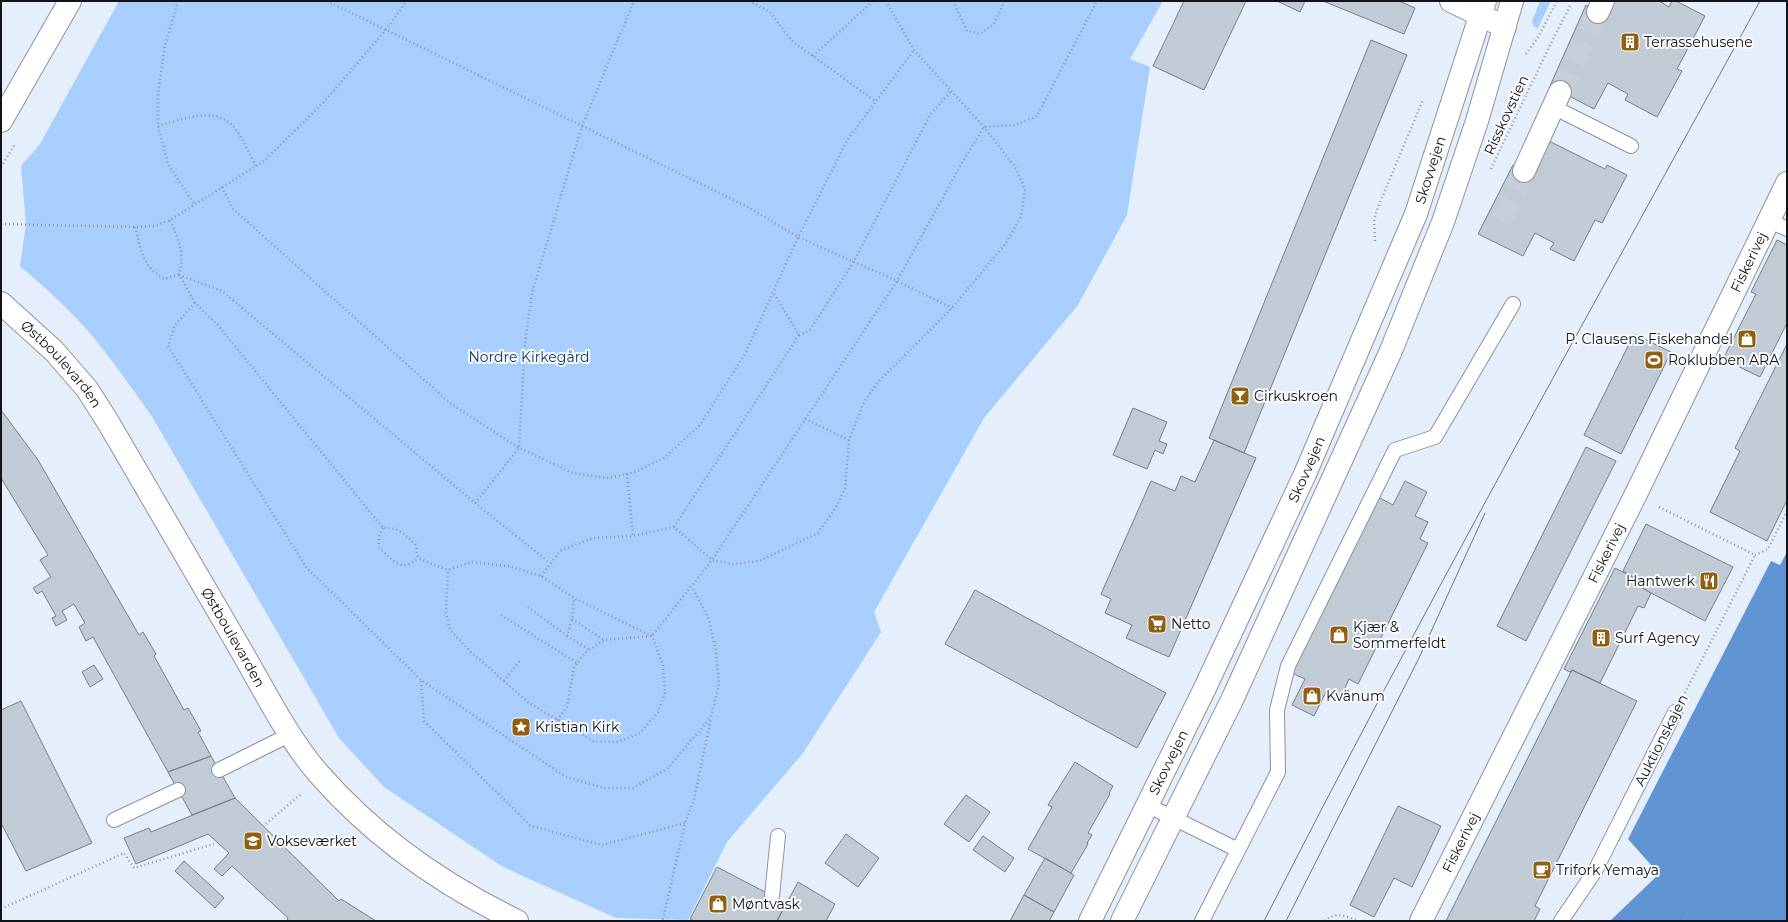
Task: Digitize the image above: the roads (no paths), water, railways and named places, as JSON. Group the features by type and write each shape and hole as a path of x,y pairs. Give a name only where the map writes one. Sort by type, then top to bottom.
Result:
{"street":[{"path":"1,121 70,1"},
{"path":"1451,1 1483,8 1505,27"},
{"name":"Skovvejen","path":"1122,921 1232,700 1390,353 1443,222 1477,121 1512,1"},
{"name":"Skovvejen","path":"1090,921 1208,681 1305,474 1416,214 1483,8"},
{"path":"1524,171 1557,100"},
{"name":"Fiskerivej","path":"1421,921 1635,496 1778,224 1787,183"},
{"name":"Østboulevarden","path":"1,303 54,351 87,389 108,422 291,734 321,776 354,811 435,875 517,921"}],"lane":[{"path":"1557,100 1631,146"},
{"path":"1202,921 1278,772 1277,710 1288,666 1395,450 1435,437 1513,304"},
{"name":"Auktionskajen","path":"1561,921 1595,871 1675,712"},
{"path":"219,770 291,734"},
{"path":"114,820 178,790"},
{"path":"1148,805 1238,850"},
{"path":"772,896 778,836"}],"tunnel":[{"path":"1560,92 1598,12"},
{"path":"1501,220 1524,171"}],"tram line":[{"path":"1264,921 1446,574 1760,1"},
{"path":"1286,921 1419,658 1485,513"}],"place":[{"name":"Terrassehusene","path":"1630,42"},
{"name":"P. Clausens Fiskehandel","path":"1747,339"},
{"name":"Roklubben ARA","path":"1654,360"},
{"name":"Cirkuskroen","path":"1240,396"},
{"name":"Hantwerk","path":"1709,581"},
{"name":"Netto","path":"1157,624"},
{"name":"Kjær & Sommerfeldt","path":"1339,635"},
{"name":"Surf Agency","path":"1601,638"},
{"name":"Kvänum","path":"1312,696"},
{"name":"Kristian Kirk","path":"521,727"},
{"name":"Vokseværket","path":"253,841"},
{"name":"Trifork Yemaya","path":"1542,870"},
{"name":"Møntvask","path":"718,904"}],"park label":[{"name":"Nordre Kirkegård","path":"529,357"}]}
